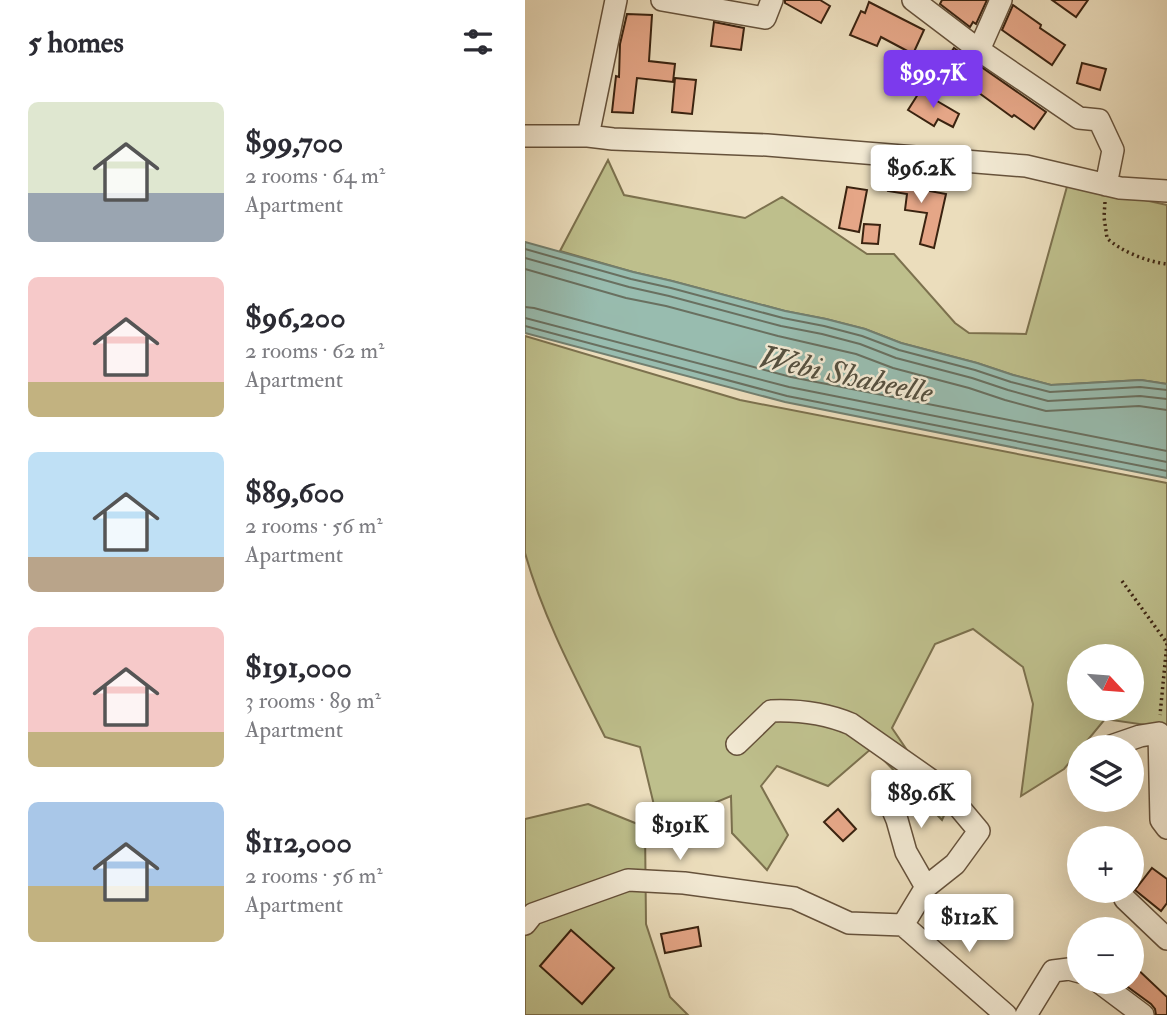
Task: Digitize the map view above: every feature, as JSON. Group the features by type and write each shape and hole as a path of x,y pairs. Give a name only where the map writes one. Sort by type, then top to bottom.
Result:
{"street":[{"path":"588,136 616,0"},
{"path":"662,0 765,18 772,0"},
{"path":"913,0 979,50 1079,118 1099,120 1113,150 1106,186"},
{"path":"979,50 1001,0"},
{"path":"525,136 588,136 767,145 1025,166 1106,186 1167,191"},
{"path":"737,744 771,711 835,718 851,724 948,794 979,831 955,864 926,887 903,925"},
{"path":"1144,735 1159,733 1161,820 1167,828"},
{"path":"883,795 897,820 906,852 926,887"},
{"path":"525,923 533,914 628,880 684,883 794,898 849,923 903,925 1006,1015"},
{"path":"1129,903 1167,939"},
{"path":"1026,1015 1053,971 1067,968"},
{"path":"1115,994 1143,1015"}],"path":[{"path":"1106,186 1104,217 1107,238 1114,245 1153,262 1167,264"},
{"path":"1122,581 1167,643 1159,733"}],"green space":[{"path":"608,160 624,195 745,218 782,197 867,254 894,254 955,323 969,333 1026,334 1068,183 1167,205 1167,384 1141,380 1051,385 901,343 865,329 785,311 560,251"},
{"path":"525,336 740,400 1167,483 1167,728 1119,721 1145,721 1145,644 1067,644 1067,721 1103,721 1092,735 1067,735 1067,765 1021,796 1033,704 1023,667 973,629 935,644 892,728 947,809 942,820 872,748 828,786 777,766 761,786 788,835 767,870 732,833 731,796 659,826 640,747 605,737 550,624 525,553"},
{"path":"588,804 645,827 646,924 670,997 688,1015 525,1015 525,819"}],"water":[{"name":"Webi Shabeelle","path":"525,242 785,311 865,329 901,343 1051,385 1141,380 1167,384 1167,478 785,402 525,333"}],"building":[{"path":"785,0 820,0 830,6 821,23 785,3"},
{"path":"942,0 987,0 976,24 973,22 970,27 940,4"},
{"path":"1052,0 1088,0 1076,17"},
{"path":"869,2 924,30 913,54 881,37 877,46 850,35 861,11 865,13"},
{"path":"1013,5 1065,45 1052,65 1002,30"},
{"path":"627,14 652,15 649,61 675,64 673,82 637,78 633,113 612,112 616,76 619,77 620,44"},
{"path":"714,22 744,28 741,50 711,46"},
{"path":"954,48 1046,112 1034,129 1014,115 1012,117 942,66"},
{"path":"1082,63 1106,69 1100,90 1077,83"},
{"path":"675,78 696,80 692,114 672,112"},
{"path":"920,91 959,114 953,127 938,119 934,126 908,110"},
{"path":"890,176 925,180 924,190 946,194 934,248 920,244 927,213 905,210 907,194 888,191"},
{"path":"847,187 867,190 859,232 839,228"},
{"path":"864,224 880,225 878,244 862,243"},
{"path":"838,809 856,829 843,841 824,822"},
{"path":"1152,868 1167,879 1167,903 1161,911 1144,897 1144,878"},
{"path":"698,927 701,946 665,953 661,934"},
{"path":"571,930 614,968 582,1004 540,966"},
{"path":"1144,975 1167,997 1167,1015 1156,1015 1151,1004 1137,994 1144,994"}]}
